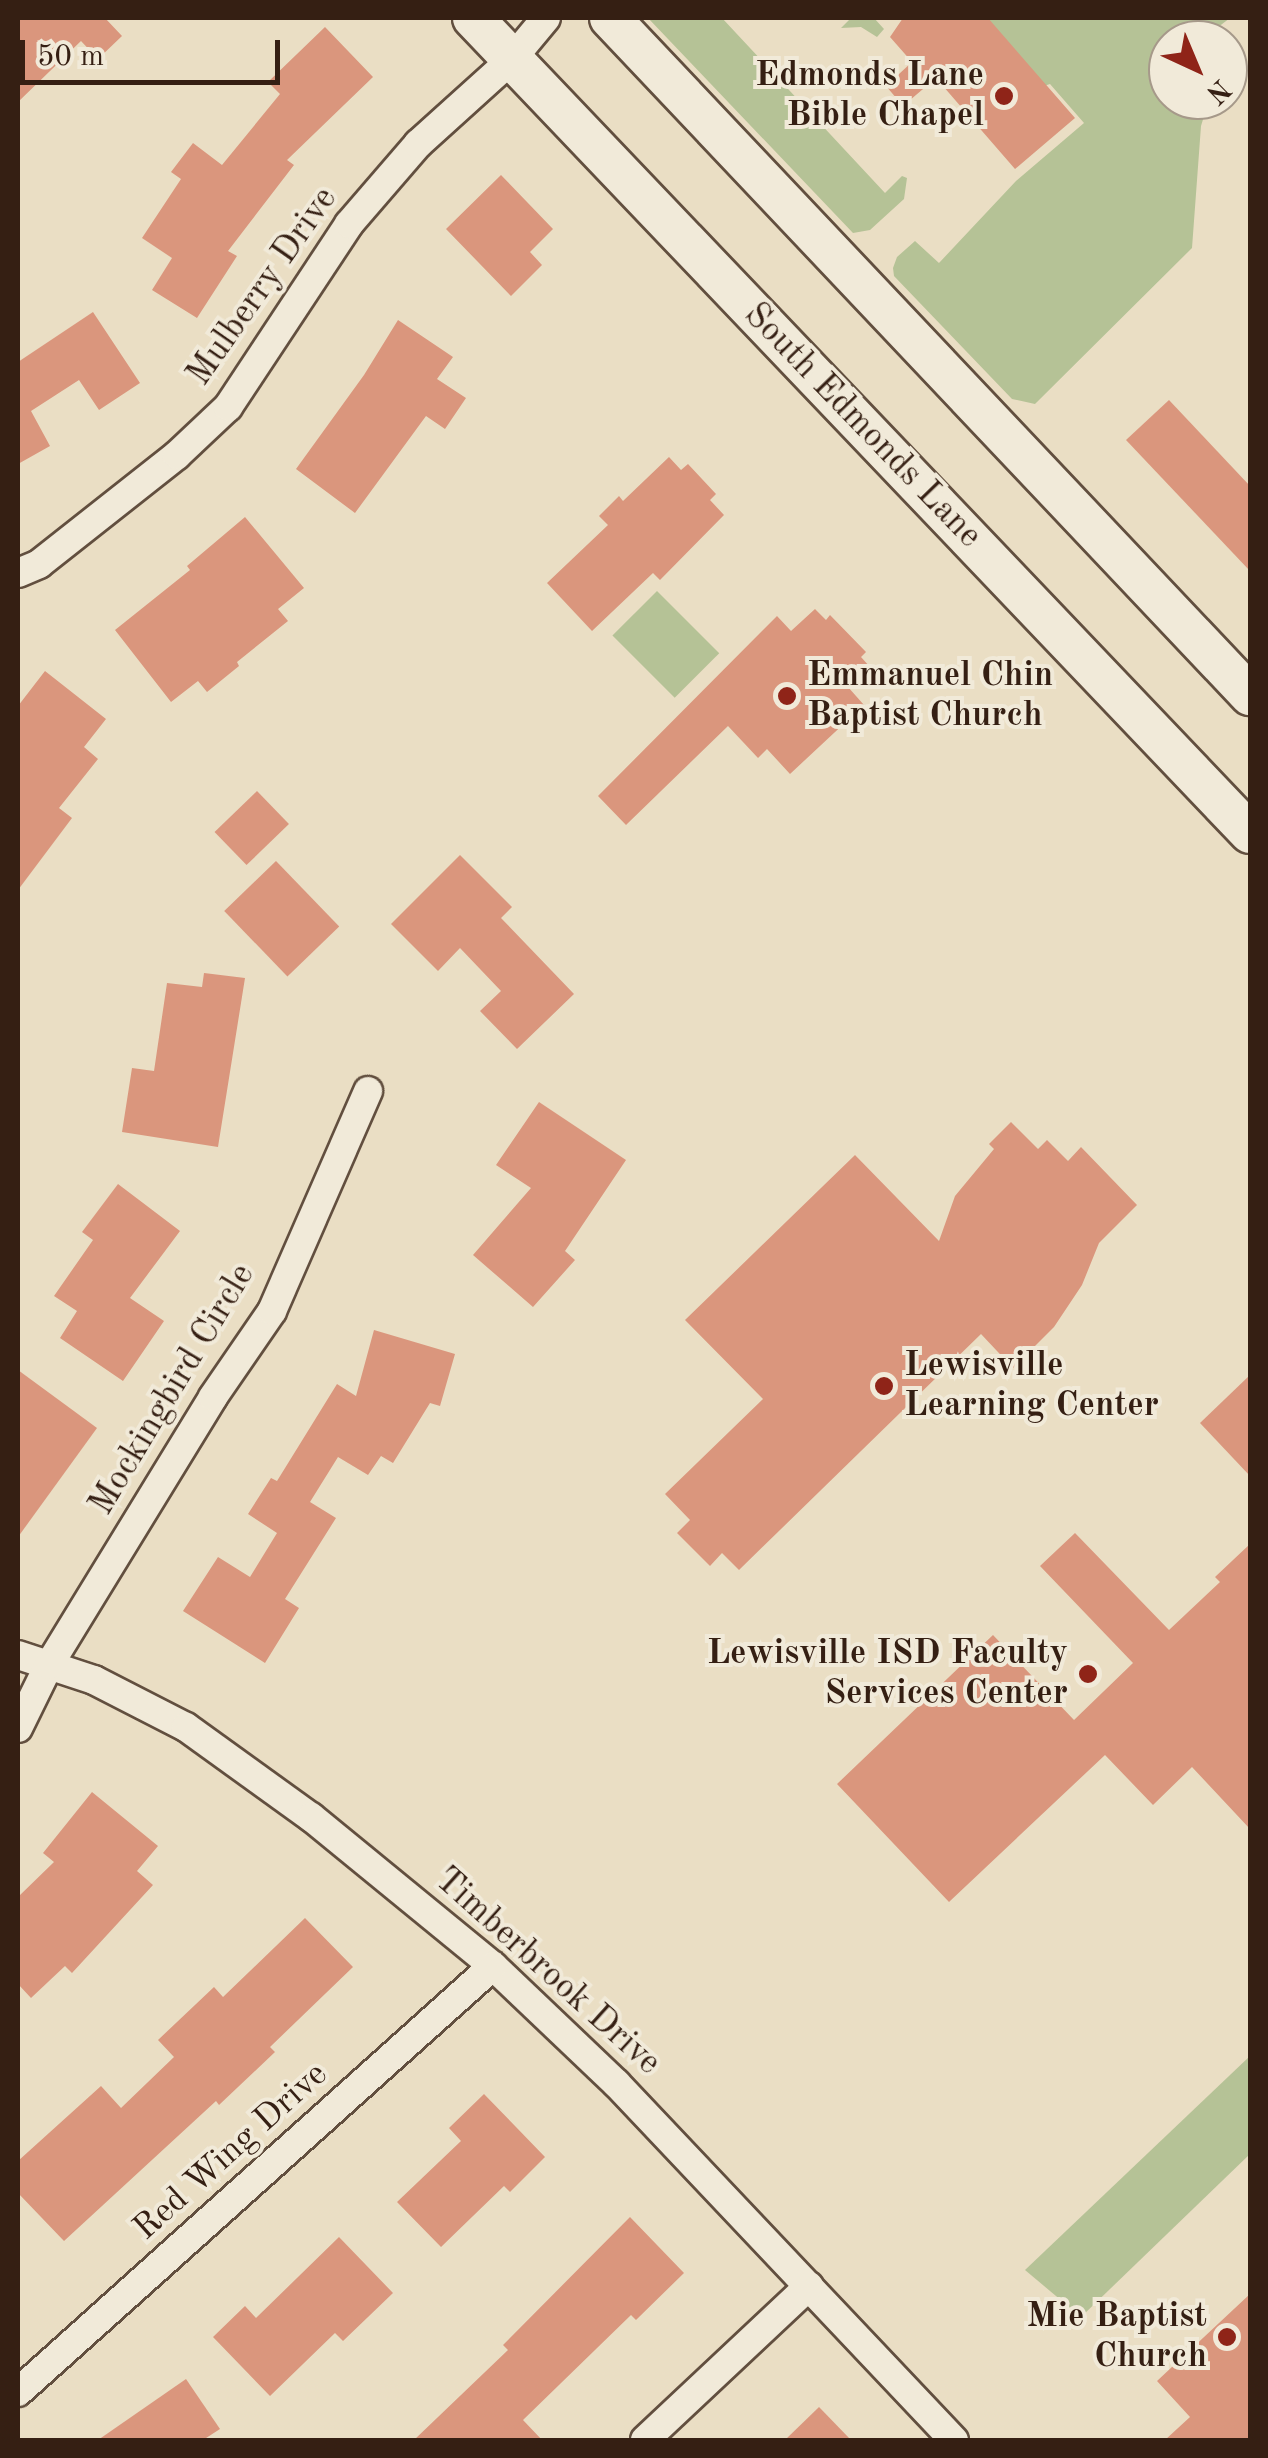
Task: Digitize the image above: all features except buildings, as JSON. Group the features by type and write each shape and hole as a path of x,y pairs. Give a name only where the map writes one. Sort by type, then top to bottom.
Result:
{"main road":[{"name":"South Edmonds Lane","path":"473,18 1250,834"},
{"path":"610,18 1250,696"}],"street":[{"name":"Mulberry Drive","path":"18,574 38,564 162,467 228,406 349,224 418,144 512,59 546,18"},
{"name":"Mockingbird Circle","path":"18,1728 50,1665 212,1397 272,1311 368,1091"},
{"name":"Timberbrook Drive","path":"18,1655 139,1700 231,1757 312,1816 493,1966 616,2083 954,2440"},
{"name":"Red Wing Drive","path":"18,2392 493,1966"},
{"path":"645,2440 810,2286"}],"green space":[{"path":"648,18 722,18 885,193 902,176 907,178 904,199 870,230 853,233"},
{"path":"851,18 874,18 884,29 877,37 861,27 841,28"},
{"path":"986,18 1230,18 1148,20 1148,120 1203,120 1192,248 1035,404 1012,399 894,276 893,268 897,257 915,241 939,263 1016,181 1084,123 1050,84 1044,86"},
{"path":"657,591 719,653 675,698 612,636"},
{"path":"1250,2056 1250,2154 1081,2317 1025,2270"}],"place":[{"name":"Edmonds Lane Bible Chapel","path":"1004,96"},
{"name":"Emmanuel Chin Baptist Church","path":"787,696"},
{"name":"Lewisville Learning Center","path":"884,1386"},
{"name":"Lewisville ISD Faculty Services Center","path":"1088,1674"},
{"name":"Mie Baptist Church","path":"1227,2337"}]}
